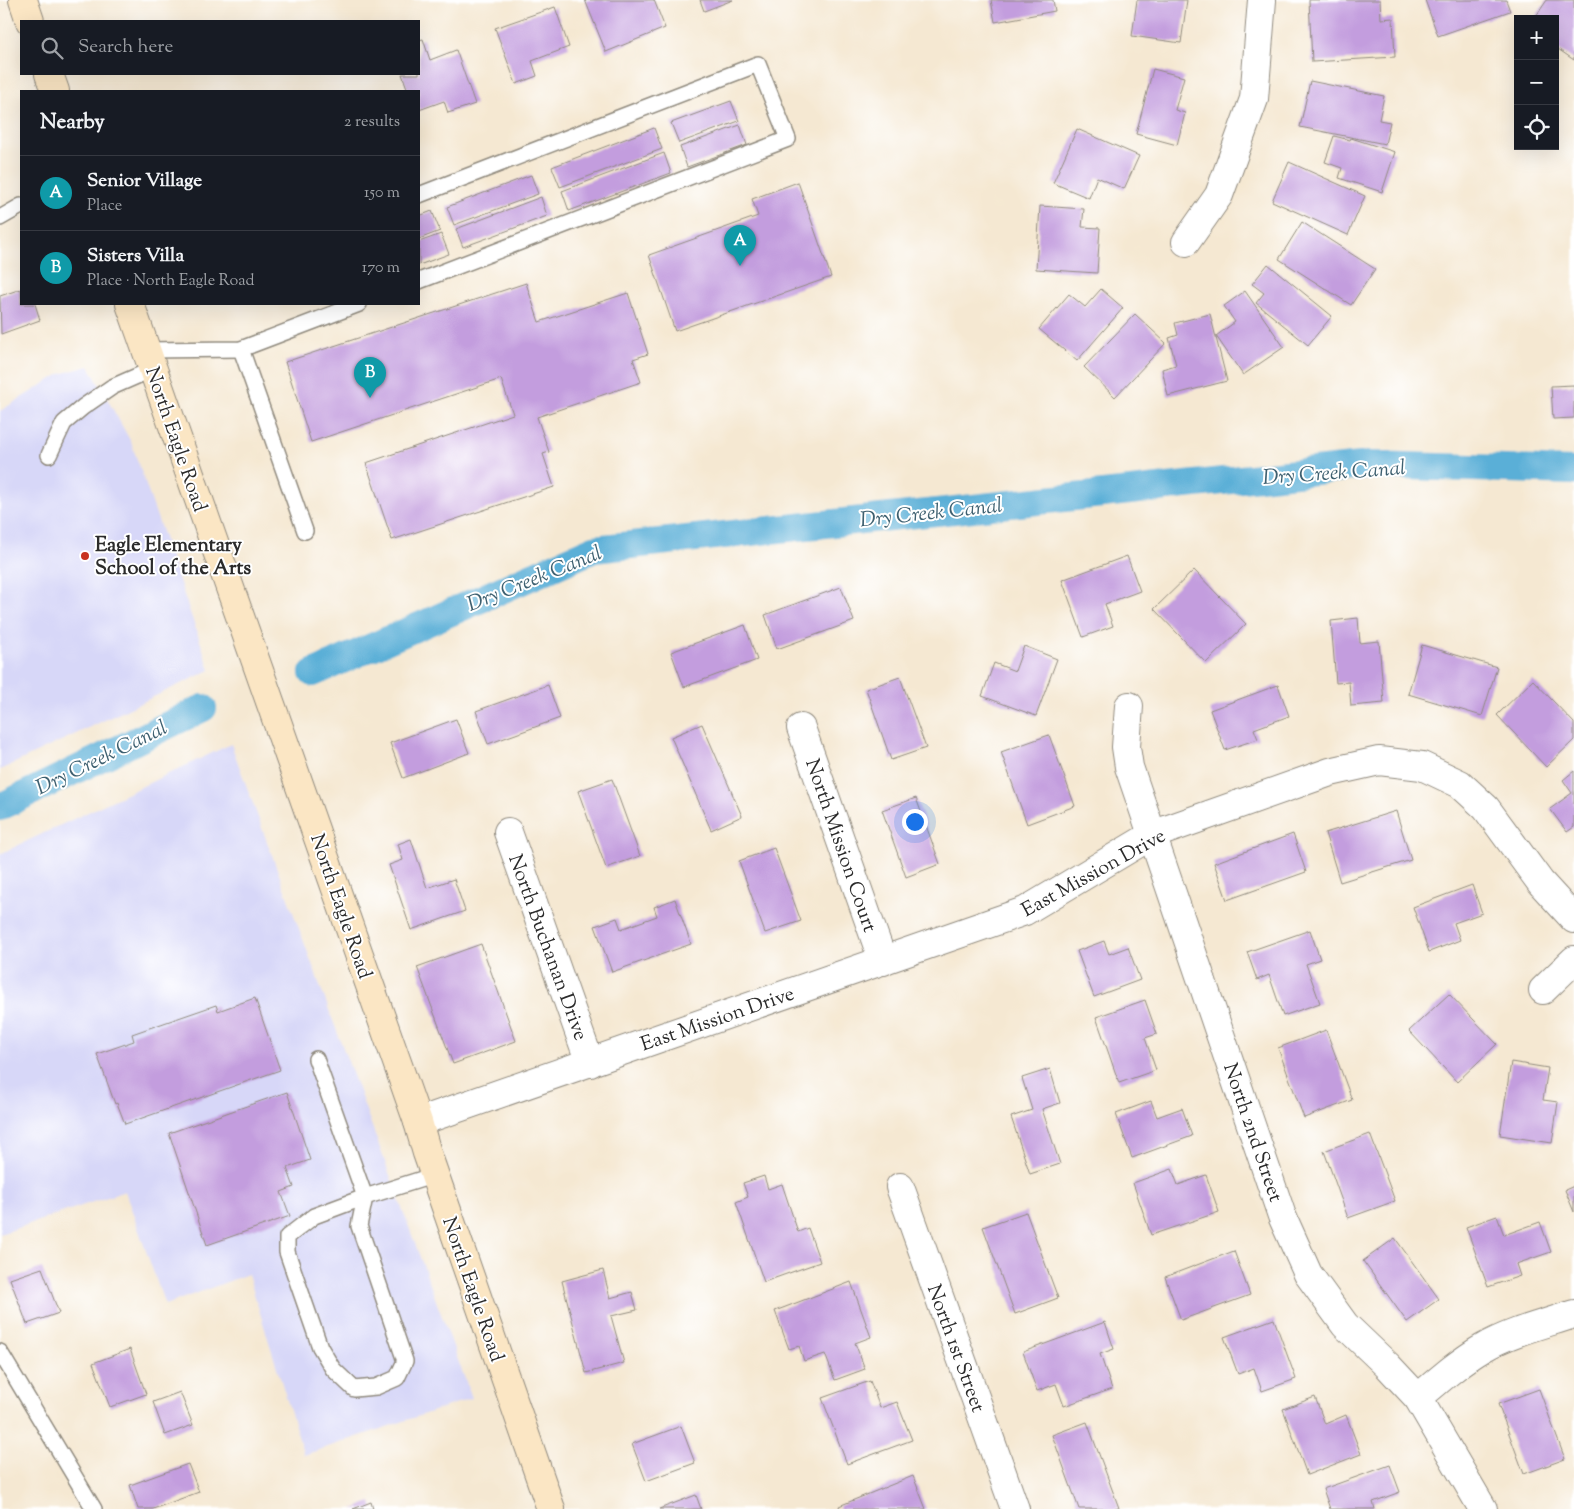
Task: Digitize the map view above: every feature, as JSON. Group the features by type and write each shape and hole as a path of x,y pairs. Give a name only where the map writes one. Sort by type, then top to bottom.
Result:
{"main road":[{"path":"23,0 30,20"},
{"path":"49,75 55,90"},
{"name":"North Eagle Road","path":"130,305 418,1122 551,1509"}],"street":[{"path":"1186,242 1219,195 1254,99 1262,0"},
{"name":"North 2nd Street","path":"1129,706 1126,747 1129,767 1282,1216 1308,1274 1345,1325 1418,1398 1483,1509"},
{"name":"North Mission Court","path":"802,728 883,961"},
{"name":"East Mission Drive","path":"418,1122 1025,911 1152,835 1330,772 1379,761 1422,766 1460,784 1486,808 1541,883 1574,919"},
{"name":"North Buchanan Drive","path":"508,832 590,1063"},
{"path":"1543,990 1574,960"},
{"name":"North 1st Street","path":"900,1187 1015,1509"},
{"path":"1418,1398 1452,1369 1484,1348 1519,1333 1574,1314"}],"lane":[{"path":"420,195 758,64 788,139 420,281"},
{"path":"0,218 20,207"},
{"path":"49,456 64,423 149,359 241,349 356,305"},
{"path":"241,349 305,531"},
{"path":"316,1059 365,1197 359,1226 405,1361 397,1378 376,1387 354,1389 333,1369 320,1347 287,1252 286,1237 314,1216 365,1197 435,1175"},
{"path":"0,1352 94,1509"}],"shaded area":[{"name":"Eagle Elementary School of the Arts","path":"89,366 131,442 210,670 0,770 0,411 60,374"},
{"path":"231,744 472,1398 304,1455 248,1274 165,1305 125,1191 0,1234 0,854"}],"building":[{"path":"585,0 654,0 665,28 606,52"},
{"path":"700,0 733,0 704,11"},
{"path":"991,0 1053,0 1055,11 995,22"},
{"path":"1137,0 1187,0 1181,43 1132,36"},
{"path":"1309,0 1380,0 1381,19 1393,18 1395,57 1312,62"},
{"path":"1425,0 1506,0 1510,11 1438,36"},
{"path":"1547,0 1574,0 1574,60 1559,50 1559,15 1537,15"},
{"path":"555,7 569,47 532,61 537,76 516,84 495,28"},
{"path":"423,39 430,60 456,50 475,104 448,113 444,101 420,110 420,90 408,90 402,75 420,75 420,40"},
{"path":"1153,69 1184,77 1175,110 1185,113 1177,145 1136,134"},
{"path":"1310,81 1384,96 1379,120 1390,122 1385,144 1300,127"},
{"path":"731,101 739,121 679,143 671,123"},
{"path":"740,125 747,145 687,167 680,147"},
{"path":"654,128 662,149 560,187 552,167"},
{"path":"1077,129 1139,156 1124,189 1097,177 1089,198 1053,183"},
{"path":"1334,136 1350,140 1351,138 1395,152 1382,192 1339,178 1342,168 1325,162"},
{"path":"664,153 671,173 569,211 562,191"},
{"path":"1289,162 1365,196 1348,235 1272,201"},
{"path":"531,175 538,194 454,225 447,207"},
{"path":"798,182 831,277 675,331 649,255 758,216 752,199"},
{"path":"541,197 547,216 463,247 456,229"},
{"path":"1040,206 1084,209 1082,227 1100,228 1097,273 1036,269"},
{"path":"432,211 440,231 420,239 420,216"},
{"path":"1302,222 1375,269 1351,305 1279,259"},
{"path":"441,234 449,254 420,265 420,242"},
{"path":"1268,264 1332,316 1308,345 1256,303 1264,293 1252,284"},
{"path":"526,283 539,322 628,293 648,354 633,359 641,382 537,417 549,452 543,454 554,487 392,540 366,463 513,414 501,379 311,442 285,362"},
{"path":"20,289 20,305 35,305 40,320 1,334 0,296"},
{"path":"1101,289 1123,308 1077,361 1039,329 1069,294 1085,307"},
{"path":"1245,291 1284,347 1243,375 1216,336 1235,322 1224,306"},
{"path":"1135,314 1166,343 1115,397 1084,367"},
{"path":"1210,314 1227,381 1168,396 1162,369 1176,365 1169,338 1178,335 1175,323"},
{"path":"1574,385 1574,418 1553,419 1551,386"},
{"path":"1127,556 1140,591 1105,604 1113,626 1083,637 1062,580"},
{"path":"1194,570 1246,624 1206,663 1154,609"},
{"path":"841,587 854,621 777,649 765,615"},
{"path":"1358,618 1360,643 1379,641 1384,703 1351,706 1349,682 1336,683 1331,621"},
{"path":"745,625 757,660 684,687 671,652"},
{"path":"1422,645 1497,667 1482,716 1408,694"},
{"path":"1024,646 1057,659 1036,716 982,696 994,663 1015,671"},
{"path":"900,677 926,748 891,760 866,689"},
{"path":"1533,680 1574,723 1574,740 1546,767 1497,715"},
{"path":"548,685 560,718 488,744 476,711"},
{"path":"1278,685 1289,716 1254,729 1258,739 1225,750 1210,710"},
{"path":"456,719 469,753 403,778 390,743"},
{"path":"702,724 742,816 711,830 671,737"},
{"path":"1049,735 1075,806 1027,824 1001,752"},
{"path":"1574,771 1574,827 1567,832 1550,809 1572,793 1563,780"},
{"path":"612,779 640,856 606,868 578,791"},
{"path":"916,798 940,864 906,877 882,810"},
{"path":"1396,811 1411,860 1340,882 1325,833"},
{"path":"1293,834 1306,872 1227,900 1214,863"},
{"path":"411,839 427,888 454,879 465,911 411,930 389,865 403,860 398,844"},
{"path":"774,848 801,921 765,933 739,861"},
{"path":"1472,885 1482,913 1454,923 1460,940 1429,952 1413,907"},
{"path":"675,899 691,944 612,972 595,926 617,918 621,929 657,916 654,907"},
{"path":"1310,930 1320,959 1306,964 1320,1003 1283,1016 1269,975 1257,980 1247,952"},
{"path":"1104,941 1109,954 1128,947 1140,980 1094,997 1077,951"},
{"path":"481,944 516,1041 453,1064 417,967"},
{"path":"1449,994 1497,1044 1457,1082 1409,1031"},
{"path":"255,998 280,1070 125,1124 117,1103 115,1104 97,1054 134,1041 132,1034 216,1005 218,1011"},
{"path":"1145,1000 1157,1034 1145,1038 1156,1070 1119,1083 1096,1017"},
{"path":"1326,1030 1352,1100 1304,1118 1278,1048"},
{"path":"1511,1062 1548,1068 1543,1100 1558,1102 1552,1143 1500,1135"},
{"path":"1050,1069 1060,1103 1042,1109 1060,1164 1030,1174 1011,1117 1032,1110 1022,1078"},
{"path":"287,1092 310,1160 287,1168 294,1187 281,1192 290,1216 207,1245 169,1133"},
{"path":"1151,1101 1157,1117 1182,1108 1192,1136 1132,1158 1116,1114"},
{"path":"1370,1134 1395,1201 1348,1218 1324,1151"},
{"path":"1172,1169 1178,1185 1206,1175 1219,1212 1151,1235 1133,1183"},
{"path":"764,1176 768,1189 782,1184 798,1232 808,1228 820,1262 764,1282 736,1202 748,1197 743,1183"},
{"path":"1574,1186 1574,1212 1565,1190"},
{"path":"1026,1212 1058,1298 1015,1314 983,1227"},
{"path":"1497,1216 1504,1235 1540,1222 1551,1252 1516,1264 1520,1276 1488,1287 1466,1227"},
{"path":"1395,1238 1439,1299 1407,1322 1363,1261"},
{"path":"1234,1251 1250,1295 1181,1320 1165,1277"},
{"path":"42,1268 59,1313 27,1324 10,1279"},
{"path":"603,1270 610,1298 632,1292 637,1310 611,1316 624,1363 586,1373 562,1281"},
{"path":"851,1282 871,1337 855,1343 865,1369 835,1380 825,1354 804,1361 799,1346 789,1349 775,1311"},
{"path":"1274,1319 1296,1379 1262,1391 1254,1368 1238,1374 1224,1337"},
{"path":"1105,1322 1114,1349 1100,1354 1112,1389 1064,1406 1056,1384 1037,1391 1023,1352"},
{"path":"130,1349 146,1394 110,1407 93,1363"},
{"path":"870,1381 880,1408 897,1402 912,1440 847,1464 822,1398"},
{"path":"1539,1389 1565,1459 1524,1474 1498,1404"},
{"path":"180,1392 193,1425 165,1435 153,1402"},
{"path":"1315,1397 1325,1424 1346,1415 1361,1454 1307,1475 1283,1409"},
{"path":"1087,1422 1119,1508 1079,1509 1052,1435"},
{"path":"681,1426 695,1463 646,1481 632,1444"},
{"path":"188,1464 199,1492 153,1509 138,1509 130,1485"},
{"path":"1390,1465 1400,1492 1373,1502 1375,1509 1330,1509 1323,1489"},
{"path":"913,1476 926,1509 840,1509 839,1506"},
{"path":"696,1495 701,1509 659,1509"},
{"path":"371,1502 373,1509 353,1509"}],"waterway":[{"name":"Dry Creek Canal","path":"313,673 594,549 1370,465 1574,471"},
{"name":"Dry Creek Canal","path":"0,807 203,708"}],"place":[{"name":"Senior Village","path":"740,266"},
{"name":"Sisters Villa","path":"370,398"},
{"name":"Eagle Elementary School of the Arts","path":"85,556"}]}
